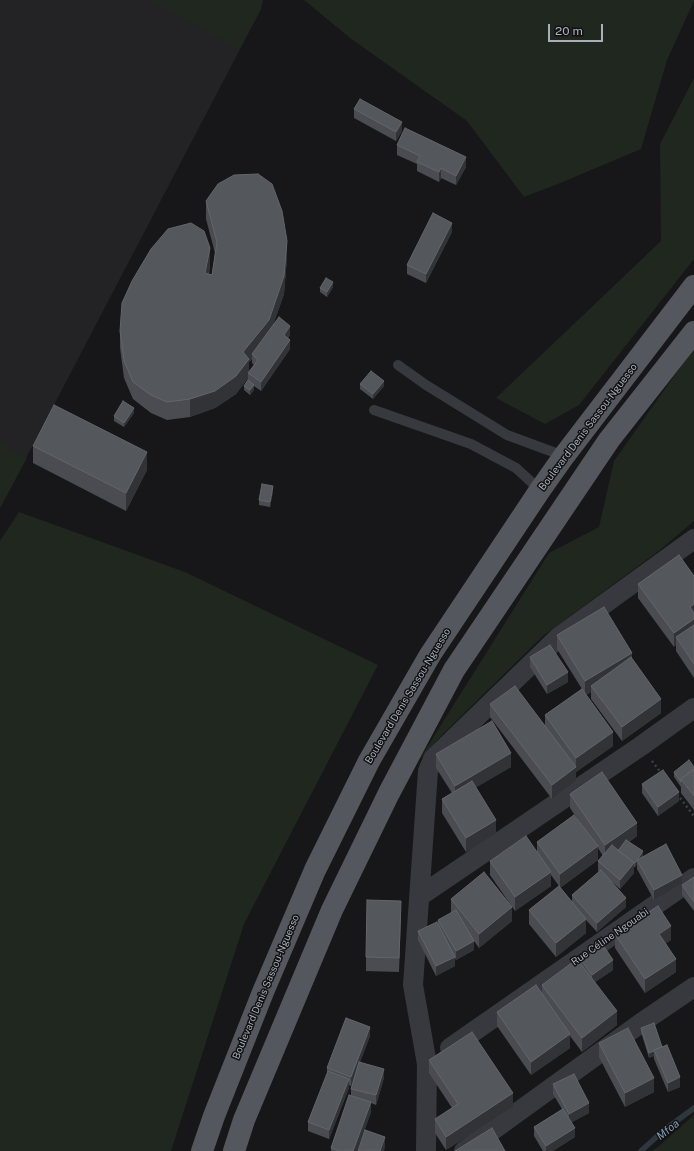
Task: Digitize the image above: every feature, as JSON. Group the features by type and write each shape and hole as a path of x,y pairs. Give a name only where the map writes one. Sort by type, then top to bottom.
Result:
{"main road":[{"name":"Boulevard Denis Sassou-Nguesso","path":"202,1151 262,992 315,870 368,761 430,655 540,490 558,464 694,286"},
{"path":"234,1151 244,1120 332,910 389,793 454,670 610,440 694,332"},
{"path":"558,464 576,491"}],"street":[{"path":"426,1151 427,1064 413,985 428,770 433,759 560,636 694,539"},
{"path":"420,896 641,746 694,708"},
{"name":"Rue Céline Ngouabi","path":"427,1064 694,878"},
{"path":"464,1151 641,1024 694,988"}],"lane":[{"path":"398,365 426,386 558,464"},
{"path":"374,410 471,444 516,468 540,490"}],"path":[{"path":"641,746 663,775"},
{"path":"676,793 694,816"}],"shaded area":[{"path":"0,0 263,0 261,9 0,508"},
{"path":"150,0 263,0 261,9 239,50"},
{"path":"304,0 694,1 667,60 641,149 524,197 467,121 350,38"},
{"path":"694,78 694,259 579,405 545,424 496,398 661,241 660,144"},
{"path":"694,348 694,521 660,550 543,636 443,734 419,760 549,553 599,527 614,461"},
{"path":"0,443 27,458 0,508"},
{"path":"19,512 185,572 378,665 244,924 171,1151 0,1151 0,541"},
{"path":"694,1115 694,1151 651,1151 658,1147"}],"building":[{"path":"360,99 402,122 396,132 354,109"},
{"path":"405,128 466,157 456,176 441,168 439,172 417,162 420,156 397,145"},
{"path":"258,174 272,184 282,211 287,241 284,276 269,320 243,352 249,359 236,376 215,391 190,399 167,402 151,395 133,382 124,361 120,331 122,303 132,281 151,249 168,229 191,223 204,231 210,248 205,273 212,275 217,242 206,201 218,184 234,175"},
{"path":"433,213 452,223 426,274 407,265"},
{"path":"326,278 333,282 327,292 320,288"},
{"path":"279,317 290,326 284,335 290,340 261,382 248,373 258,360 252,354"},
{"path":"371,371 384,381 373,394 360,384"},
{"path":"248,380 254,385 250,390 244,386"},
{"path":"123,401 134,408 124,423 114,416"},
{"path":"54,405 147,452 126,493 33,446"},
{"path":"262,484 273,486 270,502 259,500"},
{"path":"679,555 694,576 694,604 690,607 694,613 694,619 674,633 638,584"},
{"path":"604,607 632,653 585,681 557,635"},
{"path":"694,625 694,664 676,637"},
{"path":"550,645 568,672 547,685 530,657"},
{"path":"631,657 661,699 622,727 591,686"},
{"path":"515,686 576,767 552,785 490,704"},
{"path":"582,689 613,732 576,758 545,715"},
{"path":"492,721 511,753 455,786 436,754"},
{"path":"689,760 694,769 681,779 681,782 674,772"},
{"path":"694,769 694,796 681,779"},
{"path":"663,770 679,792 658,807 642,784"},
{"path":"602,772 637,823 605,845 570,794"},
{"path":"472,781 496,820 466,838 442,799"},
{"path":"574,815 598,846 560,874 537,842"},
{"path":"526,836 551,872 515,897 490,861"},
{"path":"626,840 643,851 635,863 618,851"},
{"path":"666,844 682,875 654,890 637,860"},
{"path":"612,845 634,863 620,880 598,861"},
{"path":"601,870 626,898 597,923 572,895"},
{"path":"484,872 512,907 479,934 451,899"},
{"path":"694,877 694,902 682,885"},
{"path":"559,886 586,919 556,943 529,910"},
{"path":"367,900 401,901 399,958 366,957"},
{"path":"658,906 671,926 659,934 676,959 645,979 615,934"},
{"path":"456,910 474,941 456,951 438,920"},
{"path":"437,922 455,957 436,966 418,931"},
{"path":"603,945 613,960 592,975 581,960"},
{"path":"577,959 617,1011 582,1038 542,985"},
{"path":"536,985 570,1034 531,1062 497,1012"},
{"path":"346,1018 370,1027 351,1077 327,1068"},
{"path":"654,1023 662,1047 649,1053 641,1028"},
{"path":"628,1028 654,1078 625,1093 599,1043"},
{"path":"472,1032 513,1093 446,1137 435,1119 458,1104 429,1060"},
{"path":"667,1045 680,1077 668,1083 654,1050"},
{"path":"359,1062 384,1069 376,1095 351,1089"},
{"path":"328,1071 349,1079 329,1130 308,1122"},
{"path":"574,1074 589,1103 569,1114 553,1084"},
{"path":"349,1095 371,1102 353,1151 339,1151 331,1148"},
{"path":"563,1109 575,1128 546,1146 534,1127"},
{"path":"492,1128 505,1151 455,1151"},
{"path":"365,1130 385,1137 380,1151 358,1151"}],"waterway":[{"name":"Mfoa","path":"641,1151 663,1131 694,1108"}]}
